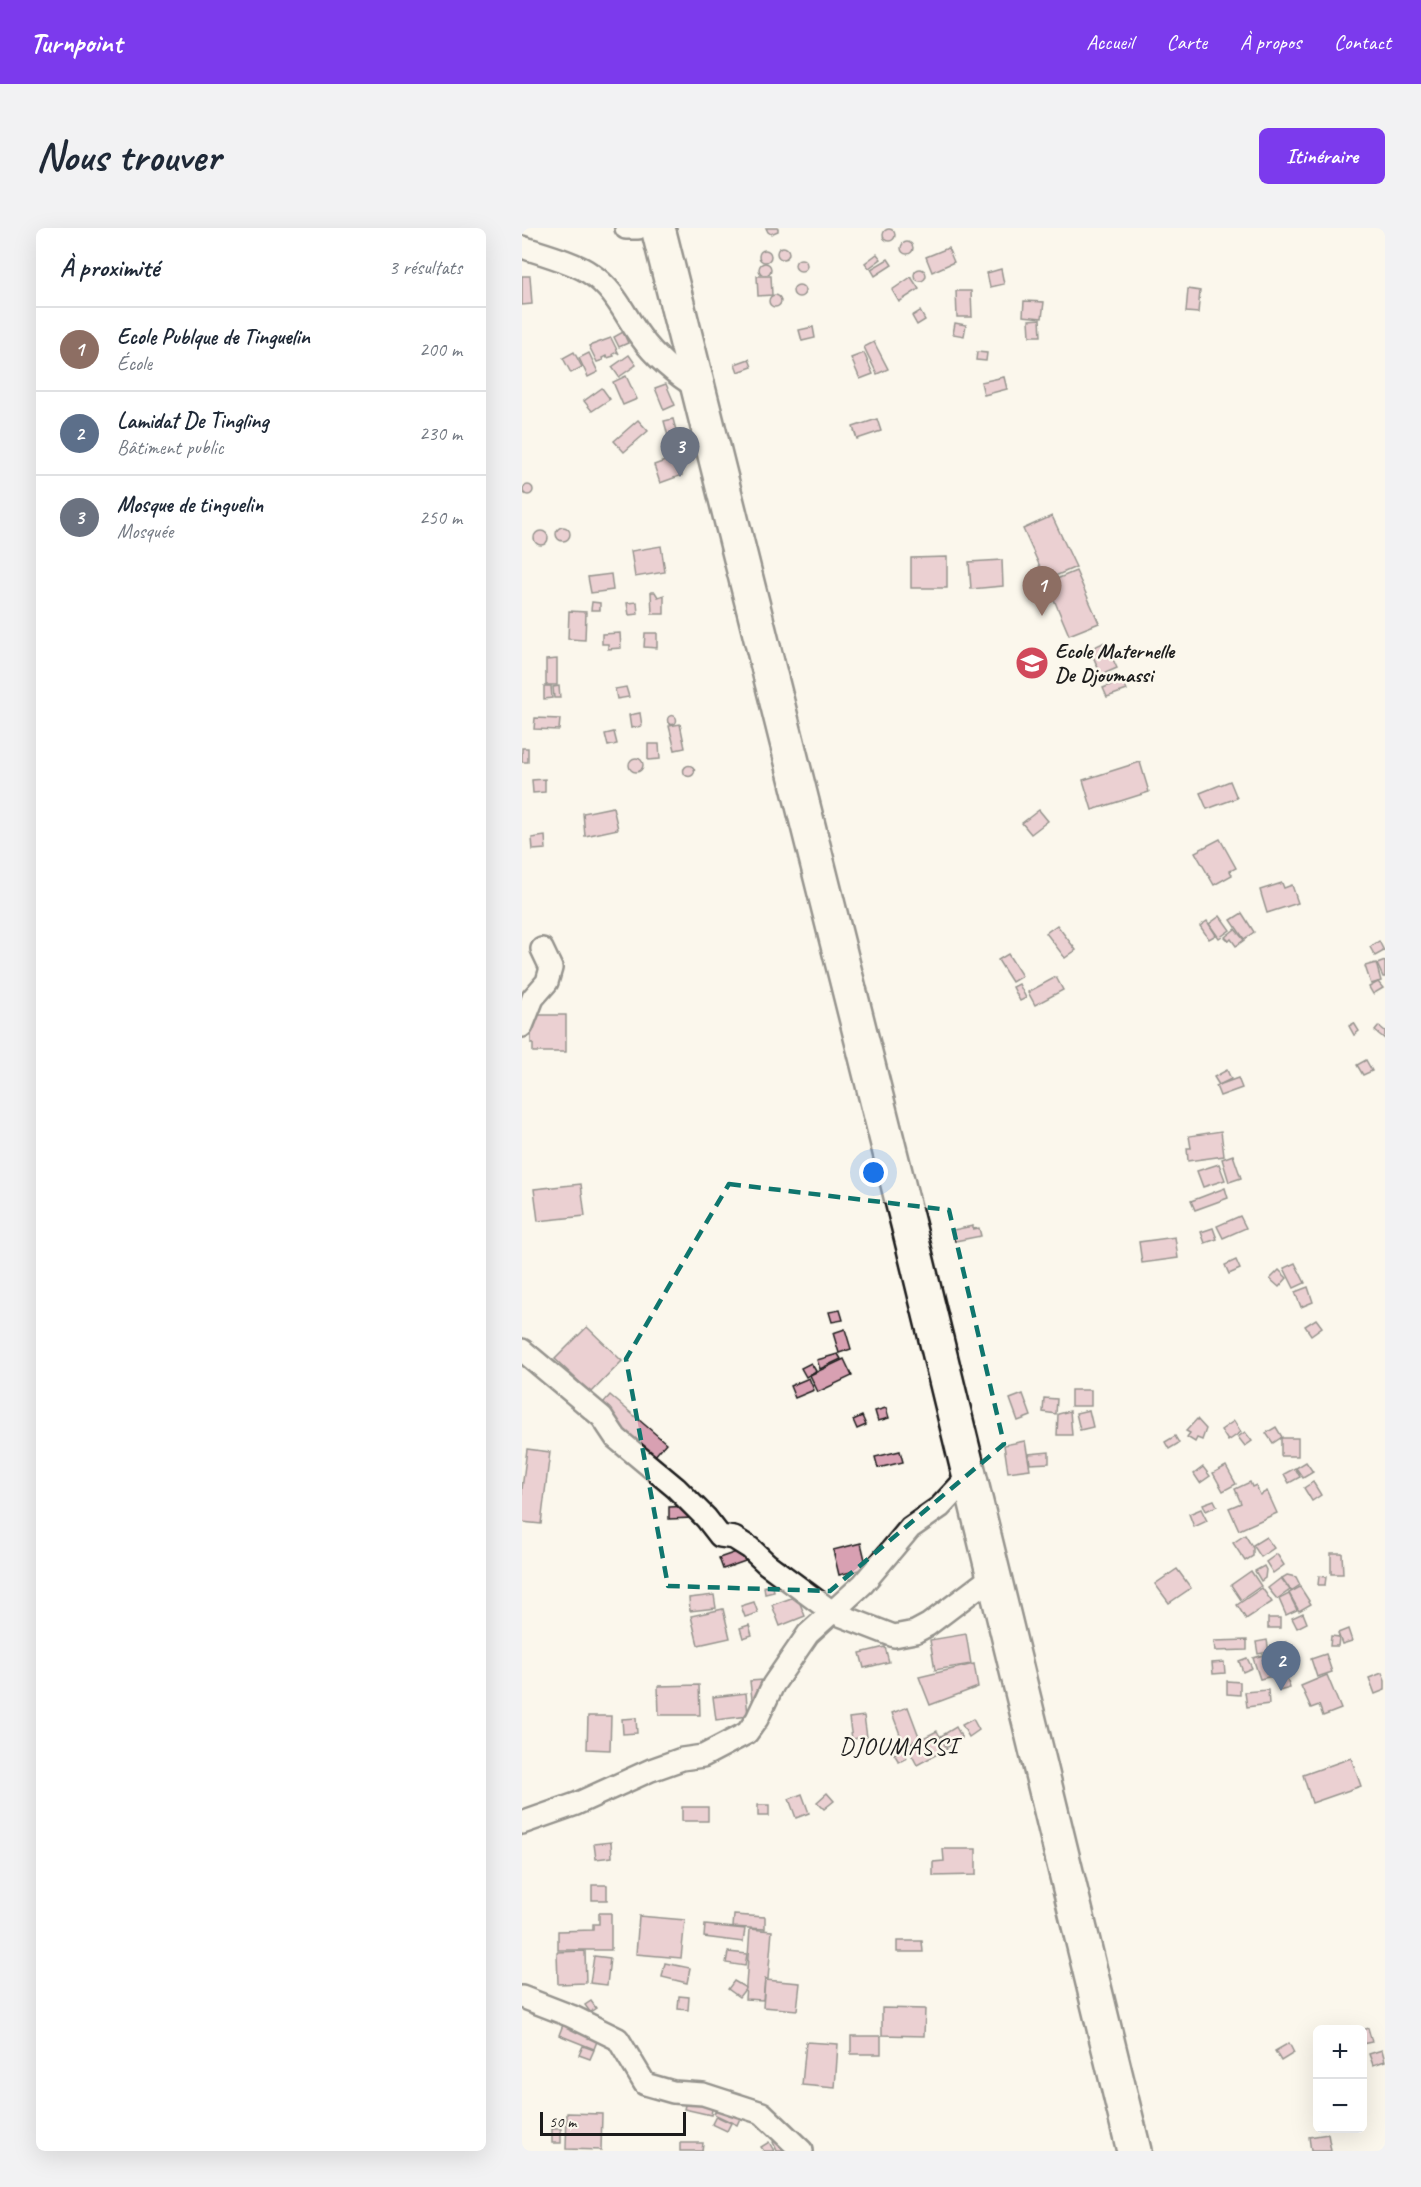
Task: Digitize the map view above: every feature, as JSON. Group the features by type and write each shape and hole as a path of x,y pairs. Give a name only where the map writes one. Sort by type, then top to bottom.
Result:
{"main road":[{"path":"658,228 994,1575 1134,2151"}],"street":[{"path":"626,228 638,228"},
{"path":"522,246 591,273 618,300 647,344 678,375 698,388"},
{"path":"522,1026 533,998 547,982 551,968 542,949"},
{"path":"522,1350 602,1417 616,1438 676,1488 706,1518 720,1536 734,1538 750,1548 766,1564 832,1612 894,1636 915,1632 994,1575"},
{"path":"522,1823 576,1804 651,1770 682,1759 703,1756 747,1733 757,1719 773,1685 808,1635 863,1584 910,1528 940,1507 969,1476"},
{"path":"522,1997 571,2016 618,2039 645,2084 673,2092 703,2094 762,2113 802,2151"}],"highlighted area":[{"path":"729,1184 949,1210 1004,1444 830,1591 668,1586 626,1359"}],"building":[{"path":"766,228 778,228 778,231 771,234"},
{"path":"889,229 895,235 889,241 883,235"},
{"path":"907,242 913,248 907,254 901,248"},
{"path":"783,247 789,253 783,259 777,253"},
{"path":"948,248 954,262 932,272 926,257"},
{"path":"765,250 771,256 765,262 759,256"},
{"path":"877,254 881,259 869,268 865,263"},
{"path":"801,259 807,265 801,271 795,265"},
{"path":"888,259 892,265 875,276 871,269"},
{"path":"765,263 771,269 765,275 759,269"},
{"path":"920,269 926,275 920,281 914,275"},
{"path":"1001,269 1004,284 990,287 987,273"},
{"path":"522,276 530,276 532,304 522,305"},
{"path":"757,276 771,276 772,295 758,296"},
{"path":"911,277 919,289 899,302 892,290"},
{"path":"799,285 805,291 799,297 793,291"},
{"path":"1188,289 1200,291 1198,313 1186,312"},
{"path":"956,291 971,291 972,317 957,317"},
{"path":"775,295 781,301 775,307 769,301"},
{"path":"1024,301 1044,302 1042,318 1023,316"},
{"path":"920,311 925,320 917,325 912,316"},
{"path":"1040,319 1041,336 1030,336 1029,320"},
{"path":"955,323 966,325 964,336 953,334"},
{"path":"813,327 815,338 802,341 799,330"},
{"path":"623,332 628,343 619,347 614,337"},
{"path":"611,338 619,354 617,352 613,354 614,356 607,358 606,356 597,362 589,346"},
{"path":"874,342 888,369 877,374 864,347"},
{"path":"574,352 582,367 571,373 563,358"},
{"path":"977,352 987,353 986,361 976,360"},
{"path":"589,353 598,372 588,377 579,358"},
{"path":"864,353 873,374 860,379 851,358"},
{"path":"629,355 636,365 619,377 612,367"},
{"path":"749,359 752,367 738,372 735,364"},
{"path":"626,376 637,399 623,405 613,382"},
{"path":"1004,377 1007,389 984,395 981,382"},
{"path":"666,384 675,405 664,410 655,388"},
{"path":"602,388 610,399 592,411 584,401"},
{"path":"673,419 677,434 668,436 664,421"},
{"path":"877,419 881,431 857,439 853,427"},
{"path":"638,420 648,431 624,452 614,441"},
{"path":"676,457 682,475 660,483 654,465"},
{"path":"528,485 532,486 532,494 528,495 524,494 523,490 524,486"},
{"path":"1052,516 1076,567 1046,580 1023,529"},
{"path":"563,527 568,529 570,534 568,539 563,541 558,539 556,534 558,529"},
{"path":"541,531 546,533 548,538 546,543 541,545 536,543 534,538 536,533"},
{"path":"661,546 665,572 635,577 631,551"},
{"path":"947,557 947,588 911,588 911,558"},
{"path":"1002,560 1003,586 971,589 969,562"},
{"path":"1076,571 1099,623 1069,635 1047,583"},
{"path":"611,574 613,590 591,593 588,577"},
{"path":"651,592 655,592 658,597 664,595 664,614 652,614"},
{"path":"592,602 600,603 600,610 591,610"},
{"path":"637,602 638,614 629,615 627,603"},
{"path":"569,611 586,612 585,640 568,639"},
{"path":"620,633 621,648 608,649 608,644 602,644 602,634"},
{"path":"645,633 657,633 657,648 644,647"},
{"path":"1105,642 1117,668 1101,675 1090,649"},
{"path":"557,659 557,685 546,685 546,660"},
{"path":"1123,680 1127,690 1107,697 1103,688"},
{"path":"544,686 551,686 552,698 544,699"},
{"path":"559,686 560,698 554,698 553,687"},
{"path":"626,687 629,697 617,699 615,689"},
{"path":"640,713 642,726 631,728 629,715"},
{"path":"672,715 677,720 672,725 667,720"},
{"path":"535,718 560,719 559,730 534,729"},
{"path":"680,724 685,748 675,750 669,726"},
{"path":"614,732 617,744 608,746 605,734"},
{"path":"648,744 659,744 660,759 648,760"},
{"path":"522,748 528,748 528,762 522,762"},
{"path":"633,758 639,758 643,765 639,772 633,772 629,768 629,762"},
{"path":"1140,762 1149,792 1092,810 1083,780"},
{"path":"689,766 693,767 693,775 689,776 685,775 684,771 685,767"},
{"path":"545,779 545,792 533,793 532,780"},
{"path":"1230,781 1237,798 1207,809 1200,793"},
{"path":"613,807 618,829 585,836 583,813"},
{"path":"1039,810 1048,821 1031,834 1022,823"},
{"path":"545,836 546,849 533,850 532,838"},
{"path":"1220,839 1236,868 1230,871 1232,875 1214,885 1195,852"},
{"path":"1282,883 1284,888 1292,885 1298,903 1267,913 1260,890"},
{"path":"1242,913 1254,932 1244,939 1231,920"},
{"path":"1220,916 1230,930 1219,938 1209,924"},
{"path":"1207,921 1216,935 1209,939 1200,926"},
{"path":"1057,925 1076,950 1065,958 1046,933"},
{"path":"1235,929 1244,940 1236,946 1231,939 1229,941 1225,937"},
{"path":"1379,941 1384,951 1375,956 1370,947"},
{"path":"1008,954 1022,976 1012,982 998,960"},
{"path":"1385,961 1385,977 1383,977 1377,964"},
{"path":"1376,963 1381,981 1371,984 1365,966"},
{"path":"1056,977 1063,990 1035,1005 1028,992"},
{"path":"1378,982 1383,988 1373,994 1369,987"},
{"path":"1019,984 1026,998 1020,1001 1013,987"},
{"path":"536,1015 566,1015 566,1052 533,1052 531,1023 536,1023"},
{"path":"1354,1023 1359,1031 1354,1035 1349,1026"},
{"path":"1379,1026 1385,1031 1385,1039 1375,1031"},
{"path":"1366,1060 1372,1071 1363,1075 1357,1065"},
{"path":"1227,1070 1231,1079 1219,1085 1214,1077"},
{"path":"1238,1078 1242,1088 1220,1096 1216,1086"},
{"path":"1221,1131 1224,1156 1188,1161 1187,1148 1191,1148 1189,1136"},
{"path":"1233,1155 1241,1178 1229,1182 1222,1159"},
{"path":"1219,1164 1225,1180 1203,1187 1197,1171"},
{"path":"581,1184 585,1216 538,1221 534,1189"},
{"path":"1225,1188 1228,1198 1195,1210 1191,1201"},
{"path":"1240,1216 1246,1228 1223,1238 1217,1226"},
{"path":"973,1226 973,1229 979,1228 981,1236 955,1241 953,1230"},
{"path":"1213,1228 1217,1239 1205,1243 1201,1232"},
{"path":"1175,1237 1178,1258 1142,1263 1139,1242"},
{"path":"1236,1260 1240,1269 1229,1274 1225,1265"},
{"path":"1295,1263 1305,1283 1294,1288 1284,1268"},
{"path":"1279,1270 1287,1278 1279,1287 1270,1279"},
{"path":"1308,1287 1313,1302 1301,1307 1295,1292"},
{"path":"840,1310 843,1320 832,1322 829,1312"},
{"path":"1316,1319 1322,1327 1311,1335 1305,1326"},
{"path":"587,1327 622,1361 591,1393 555,1359"},
{"path":"845,1329 851,1349 839,1353 833,1333"},
{"path":"838,1354 841,1359 820,1369 817,1360"},
{"path":"844,1359 852,1376 818,1392 810,1375"},
{"path":"811,1363 816,1371 806,1377 801,1368"},
{"path":"809,1378 814,1390 795,1398 790,1386"},
{"path":"1071,1390 1091,1390 1091,1406 1071,1406"},
{"path":"1023,1394 1031,1416 1018,1421 1010,1399"},
{"path":"610,1395 666,1443 654,1457 598,1409"},
{"path":"1044,1398 1057,1399 1056,1414 1043,1412"},
{"path":"886,1408 889,1418 878,1421 875,1411"},
{"path":"1089,1410 1093,1427 1080,1430 1076,1413"},
{"path":"1070,1411 1072,1435 1057,1435 1058,1414"},
{"path":"862,1416 866,1425 857,1429 853,1420"},
{"path":"1197,1419 1206,1429 1202,1440 1197,1438 1195,1442 1187,1437 1190,1433 1186,1431"},
{"path":"1234,1421 1241,1432 1228,1441 1221,1430"},
{"path":"1276,1427 1282,1437 1273,1443 1266,1433"},
{"path":"1245,1432 1252,1441 1245,1446 1238,1437"},
{"path":"1175,1436 1179,1443 1169,1449 1165,1442"},
{"path":"1281,1438 1298,1438 1298,1456 1281,1456"},
{"path":"1025,1441 1030,1469 1008,1472 1004,1445"},
{"path":"527,1449 550,1452 541,1524 522,1522 522,1489"},
{"path":"900,1451 903,1462 878,1468 875,1457"},
{"path":"1049,1452 1049,1463 1030,1464 1029,1454"},
{"path":"1306,1462 1313,1472 1303,1478 1296,1468"},
{"path":"1226,1466 1236,1484 1223,1491 1213,1473"},
{"path":"1203,1467 1210,1476 1200,1483 1194,1474"},
{"path":"1295,1468 1300,1477 1289,1483 1284,1474"},
{"path":"1250,1482 1252,1487 1256,1485 1260,1495 1267,1491 1277,1513 1239,1530 1229,1508 1241,1503 1235,1489"},
{"path":"1313,1482 1321,1495 1312,1501 1304,1488"},
{"path":"1214,1500 1217,1506 1206,1511 1203,1504"},
{"path":"691,1506 692,1518 669,1519 669,1507"},
{"path":"1201,1509 1207,1521 1194,1527 1189,1514"},
{"path":"1245,1535 1253,1548 1253,1556 1245,1561 1233,1543"},
{"path":"1266,1537 1274,1548 1261,1557 1253,1545"},
{"path":"861,1543 867,1568 839,1575 833,1550"},
{"path":"745,1549 748,1560 723,1569 719,1558"},
{"path":"1331,1553 1342,1553 1343,1574 1331,1574"},
{"path":"1277,1554 1284,1565 1273,1573 1266,1562"},
{"path":"1264,1566 1265,1578 1261,1581 1255,1571"},
{"path":"1177,1569 1191,1588 1169,1603 1155,1584"},
{"path":"1251,1571 1261,1586 1241,1600 1231,1585"},
{"path":"1287,1575 1296,1577 1300,1585 1291,1591 1282,1578"},
{"path":"1319,1576 1326,1577 1325,1585 1318,1585"},
{"path":"1281,1578 1290,1590 1277,1599 1268,1588"},
{"path":"773,1585 774,1592 765,1594 764,1587"},
{"path":"1300,1587 1311,1604 1299,1611 1289,1593"},
{"path":"1262,1588 1272,1602 1246,1619 1237,1605"},
{"path":"1289,1594 1297,1610 1286,1615 1279,1599"},
{"path":"714,1595 716,1608 690,1611 689,1598"},
{"path":"797,1596 805,1616 780,1626 772,1605"},
{"path":"754,1602 758,1613 745,1617 741,1606"},
{"path":"723,1609 730,1638 698,1645 691,1616"},
{"path":"1303,1613 1307,1623 1297,1628 1292,1618"},
{"path":"1268,1618 1280,1618 1280,1628 1268,1628"},
{"path":"749,1625 752,1635 743,1638 740,1628"},
{"path":"1348,1629 1352,1641 1342,1644 1338,1633"},
{"path":"966,1634 971,1664 935,1670 930,1640"},
{"path":"1331,1636 1339,1637 1338,1646 1330,1646"},
{"path":"1247,1640 1247,1650 1215,1651 1214,1641"},
{"path":"1267,1640 1269,1652 1258,1654 1256,1642"},
{"path":"1286,1642 1289,1650 1287,1657 1283,1659 1278,1646"},
{"path":"885,1647 889,1662 864,1668 860,1653"},
{"path":"1267,1654 1270,1664 1274,1663 1277,1675 1260,1679 1253,1658"},
{"path":"1326,1654 1332,1672 1317,1677 1311,1659"},
{"path":"1247,1658 1252,1668 1243,1672 1239,1661"},
{"path":"1224,1662 1225,1673 1213,1674 1212,1663"},
{"path":"974,1664 978,1687 930,1705 919,1677"},
{"path":"1382,1673 1385,1690 1375,1694 1369,1678"},
{"path":"1286,1674 1290,1688 1279,1691 1275,1676"},
{"path":"1327,1675 1341,1709 1323,1716 1319,1705 1311,1708 1301,1686"},
{"path":"777,1679 779,1697 752,1699 750,1681"},
{"path":"1227,1681 1240,1682 1240,1695 1227,1694"},
{"path":"699,1685 700,1715 659,1715 658,1686"},
{"path":"1268,1690 1269,1704 1247,1707 1245,1692"},
{"path":"746,1693 748,1716 716,1720 713,1697"},
{"path":"908,1707 920,1739 904,1745 892,1713"},
{"path":"588,1716 611,1716 610,1750 587,1749"},
{"path":"864,1716 867,1737 852,1739 849,1718"},
{"path":"636,1718 637,1733 623,1734 622,1719"},
{"path":"973,1719 979,1730 969,1737 962,1725"},
{"path":"956,1727 962,1738 948,1747 941,1736"},
{"path":"937,1731 947,1749 917,1765 907,1746"},
{"path":"903,1749 907,1758 899,1762 894,1754"},
{"path":"1351,1758 1361,1786 1312,1803 1303,1775"},
{"path":"827,1793 834,1801 824,1809 817,1802"},
{"path":"802,1794 809,1813 796,1818 789,1799"},
{"path":"758,1805 769,1805 769,1816 758,1816"},
{"path":"682,1807 708,1807 708,1821 682,1821"},
{"path":"611,1842 612,1857 596,1859 594,1844"},
{"path":"943,1849 976,1849 976,1875 933,1876 933,1862 944,1861"},
{"path":"592,1885 607,1885 607,1900 592,1900"},
{"path":"599,1913 611,1913 611,1950 558,1950 558,1931 593,1930 593,1924 599,1924"},
{"path":"734,1915 765,1917 765,1929 733,1927"},
{"path":"639,1916 685,1920 681,1958 636,1954"},
{"path":"705,1925 745,1929 743,1942 704,1937"},
{"path":"750,1929 772,1931 768,1979 765,1979 763,2000 745,1999"},
{"path":"897,1941 922,1941 923,1952 897,1952"},
{"path":"585,1951 586,1983 558,1984 557,1952"},
{"path":"728,1952 747,1954 745,1966 726,1963"},
{"path":"594,1956 610,1958 607,1985 590,1983"},
{"path":"665,1963 690,1968 687,1983 662,1977"},
{"path":"765,1980 800,1983 797,2010 763,2007"},
{"path":"734,1981 746,1988 739,1997 728,1989"},
{"path":"679,1996 689,1997 688,2010 678,2009"},
{"path":"591,2001 596,2008 590,2012 585,2005"},
{"path":"882,2008 925,2009 924,2036 882,2035"},
{"path":"564,2022 599,2036 594,2049 559,2035"},
{"path":"1367,2028 1372,2042 1367,2043"},
{"path":"851,2036 881,2036 881,2054 851,2054"},
{"path":"806,2042 838,2044 835,2088 802,2085"},
{"path":"1289,2043 1294,2053 1281,2061 1275,2051"},
{"path":"583,2046 594,2050 590,2059 579,2055"},
{"path":"1382,2050 1385,2061 1373,2065 1369,2054"},
{"path":"687,2097 713,2103 711,2115 684,2109"},
{"path":"718,2105 741,2116 737,2125 714,2114"},
{"path":"567,2113 602,2114 601,2150 566,2149"},
{"path":"716,2116 731,2123 727,2131 712,2124"},
{"path":"552,2129 561,2129 561,2143 552,2143"},
{"path":"1328,2134 1331,2151 1311,2151 1309,2137"},
{"path":"784,2136 792,2151 777,2151 773,2142"},
{"path":"769,2142 774,2151 764,2151 761,2147"},
{"path":"680,2143 703,2143 702,2151 680,2151"}],"place":[{"name":"Mosque de tinguelin","path":"680,477"},
{"name":"Ecole Publque de Tinguelin","path":"1042,616"},
{"name":"Ecole Maternelle De Djoumassi","path":"1032,663"},
{"name":"Lamidat De Tingling","path":"1281,1691"}],"district":[{"name":"DJOUMASSI","path":"899,1746"}]}
